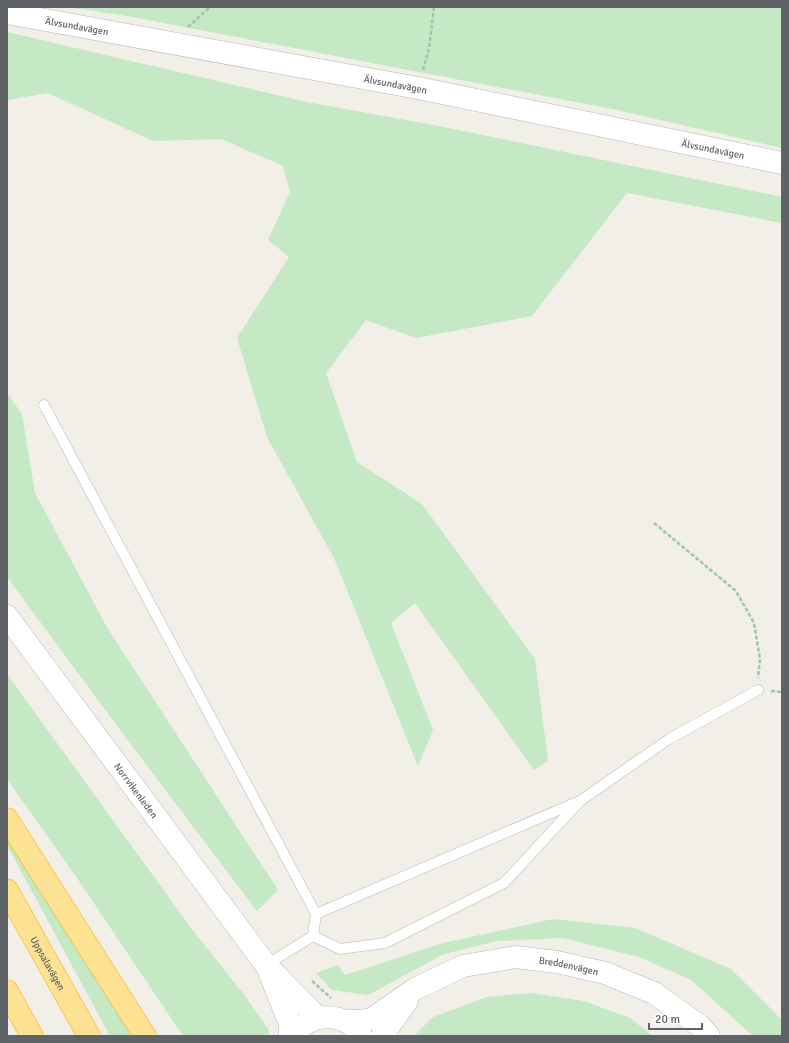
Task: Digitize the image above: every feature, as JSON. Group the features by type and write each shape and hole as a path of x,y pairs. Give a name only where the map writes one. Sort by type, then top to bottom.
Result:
{"highway":[{"path":"7,819 145,1036"},
{"name":"Uppsalavägen","path":"7,890 89,1036"},
{"path":"7,992 32,1036"}],"street":[{"name":"Älvsundavägen","path":"7,13 418,88 782,163"},
{"name":"Norrvikenleden","path":"7,616 266,966 318,1018"},
{"name":"Breddenvägen","path":"318,1018 332,1017 346,1021 372,1019 415,989 463,966 516,957 557,962 605,973 654,993 700,1026 709,1036"},
{"name":"Norrvikenleden","path":"266,966 290,1024 290,1036"},
{"name":"Breddenvägen","path":"382,1036 415,989"},
{"path":"294,1036 297,1031 308,1022 318,1018"},
{"path":"346,1021 357,1029 361,1036"}],"lane":[{"path":"44,405 316,914 313,936 266,966"},
{"path":"316,914 580,800 669,739 758,690"},
{"path":"313,936 340,949 385,943 497,887 504,883 580,800"}],"path":[{"path":"418,88 429,49 434,7"},
{"path":"654,523 736,591 754,623 760,659 758,690"}],"green space":[{"path":"66,7 782,7 782,148 617,110 127,16"},
{"path":"7,32 307,102 439,126 782,197 782,223 627,193 532,316 416,338 366,320 326,373 357,462 422,504 535,659 548,761 534,770 415,603 391,623 433,730 418,766 334,558 267,437 237,338 289,257 268,240 290,192 283,166 221,139 153,141 48,93 7,100"},
{"path":"7,393 22,414 35,493 108,629 278,890 257,911 126,738 7,577"},
{"path":"7,674 191,928 242,992 269,1030 269,1036 183,1036 77,878 7,779"},
{"path":"7,840 132,1036 110,1036 7,845"},
{"path":"553,919 635,928 731,969 782,1020 782,1036 753,1036 691,980 639,957 563,938 497,941 444,954 368,995 332,990 316,973 338,965 345,975 443,943"},
{"path":"530,993 584,1001 630,1018 653,1036 414,1036 433,1017 487,997"}]}
